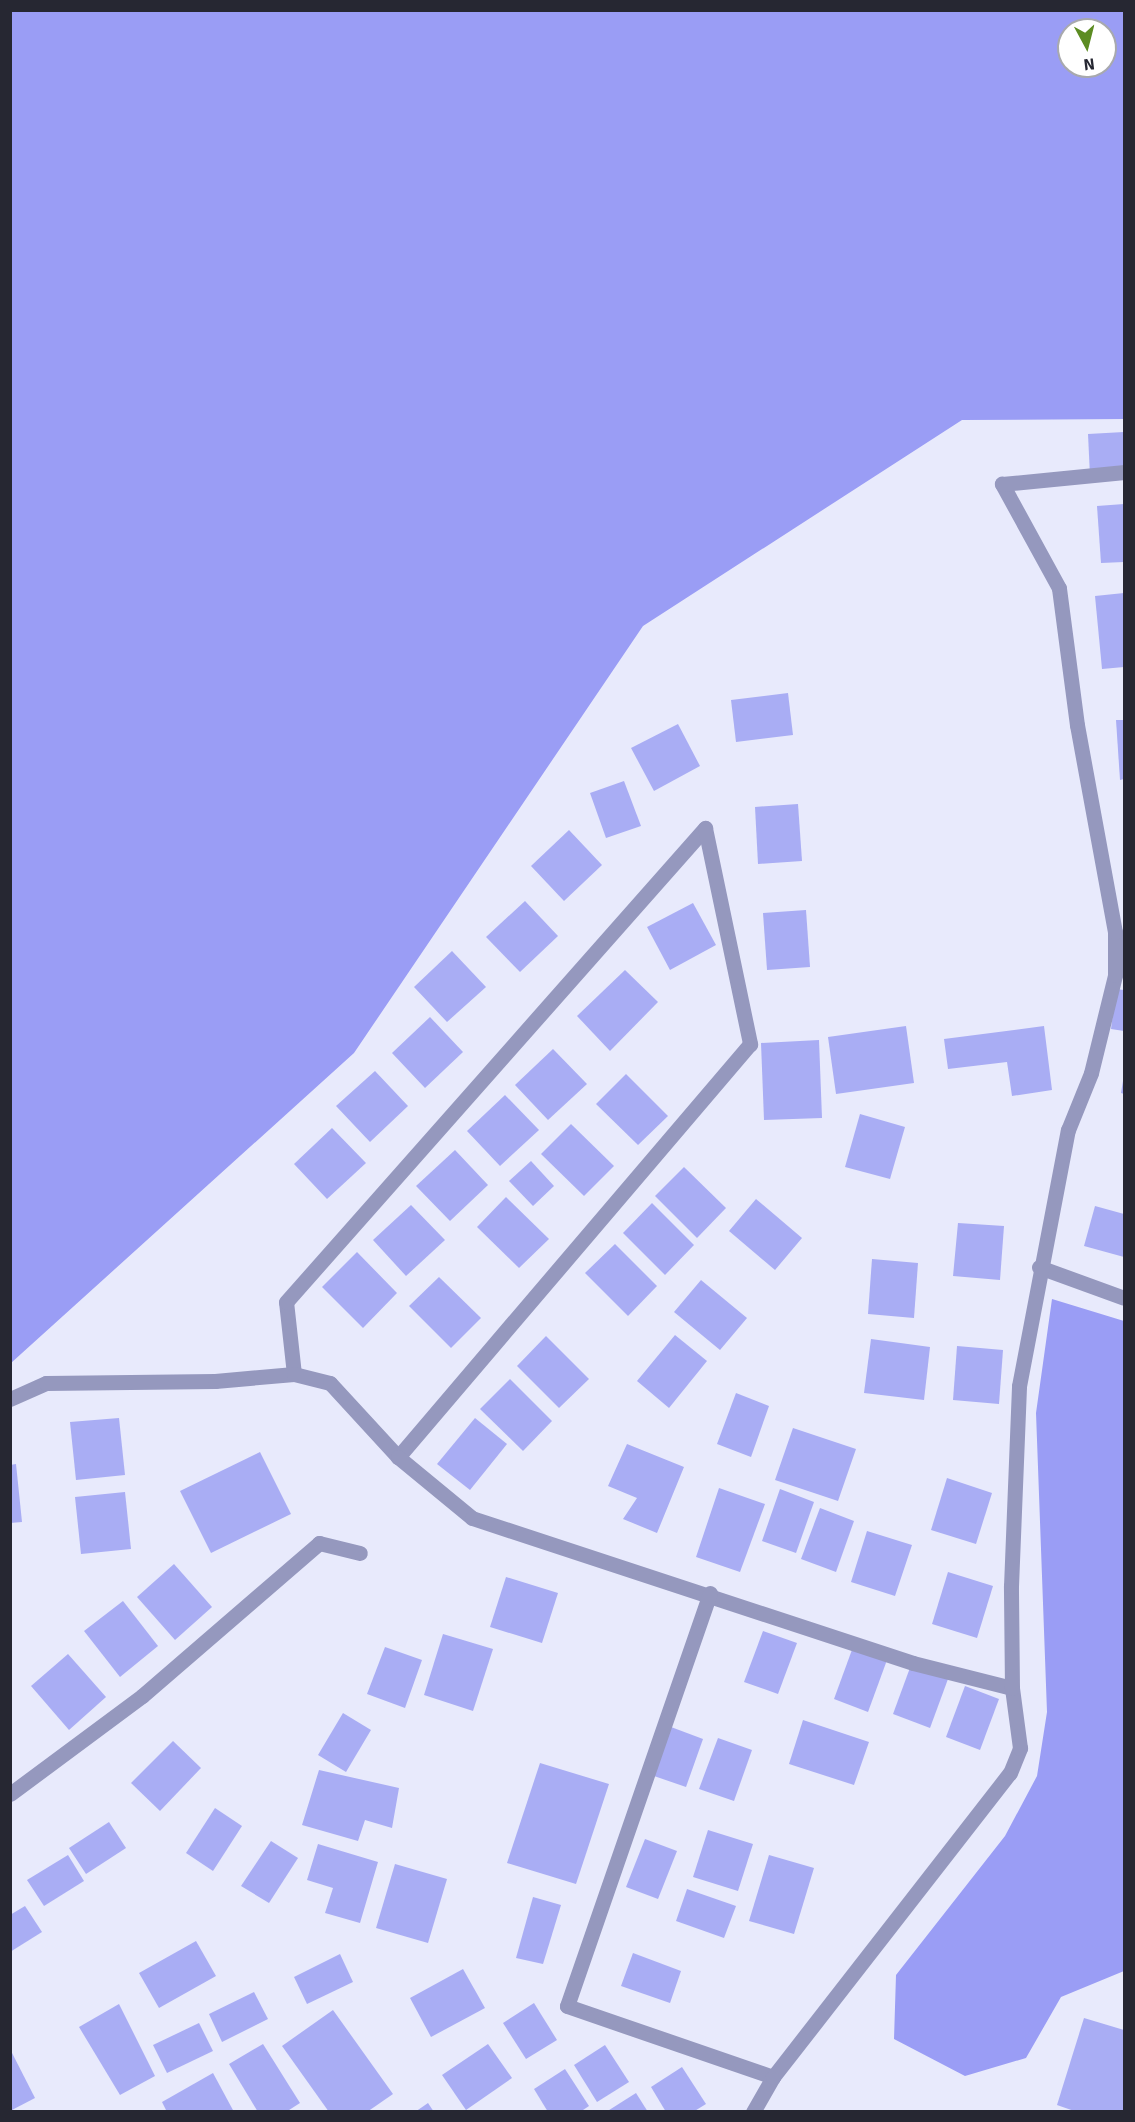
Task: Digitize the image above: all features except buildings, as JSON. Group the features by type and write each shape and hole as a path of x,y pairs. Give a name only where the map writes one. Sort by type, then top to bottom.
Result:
{"street":[{"path":"753,2112 773,2077 1010,1773 1020,1748 1012,1688 1019,1386 1068,1130 1091,1072 1115,975 1115,932 1077,725 1059,588 1002,484 1125,472"},
{"path":"294,1374 286,1302 705,828 750,1044 398,1457"},
{"path":"1040,1267 1125,1298"},
{"path":"10,1399 46,1383 215,1381 294,1374 330,1383 398,1457 472,1518 710,1593 913,1663 1012,1688"},
{"path":"10,1794 142,1696 319,1544 360,1553"},
{"path":"710,1593 567,2006 773,2077"}],"shaded area":[{"path":"11,10 1124,11 1124,419 962,420 643,626 354,1053 11,1363"},
{"path":"1052,1299 1124,1321 1124,1971 1061,1997 1026,2058 965,2076 894,2039 896,1975 1005,1836 1037,1776 1047,1712 1036,1413"}]}
